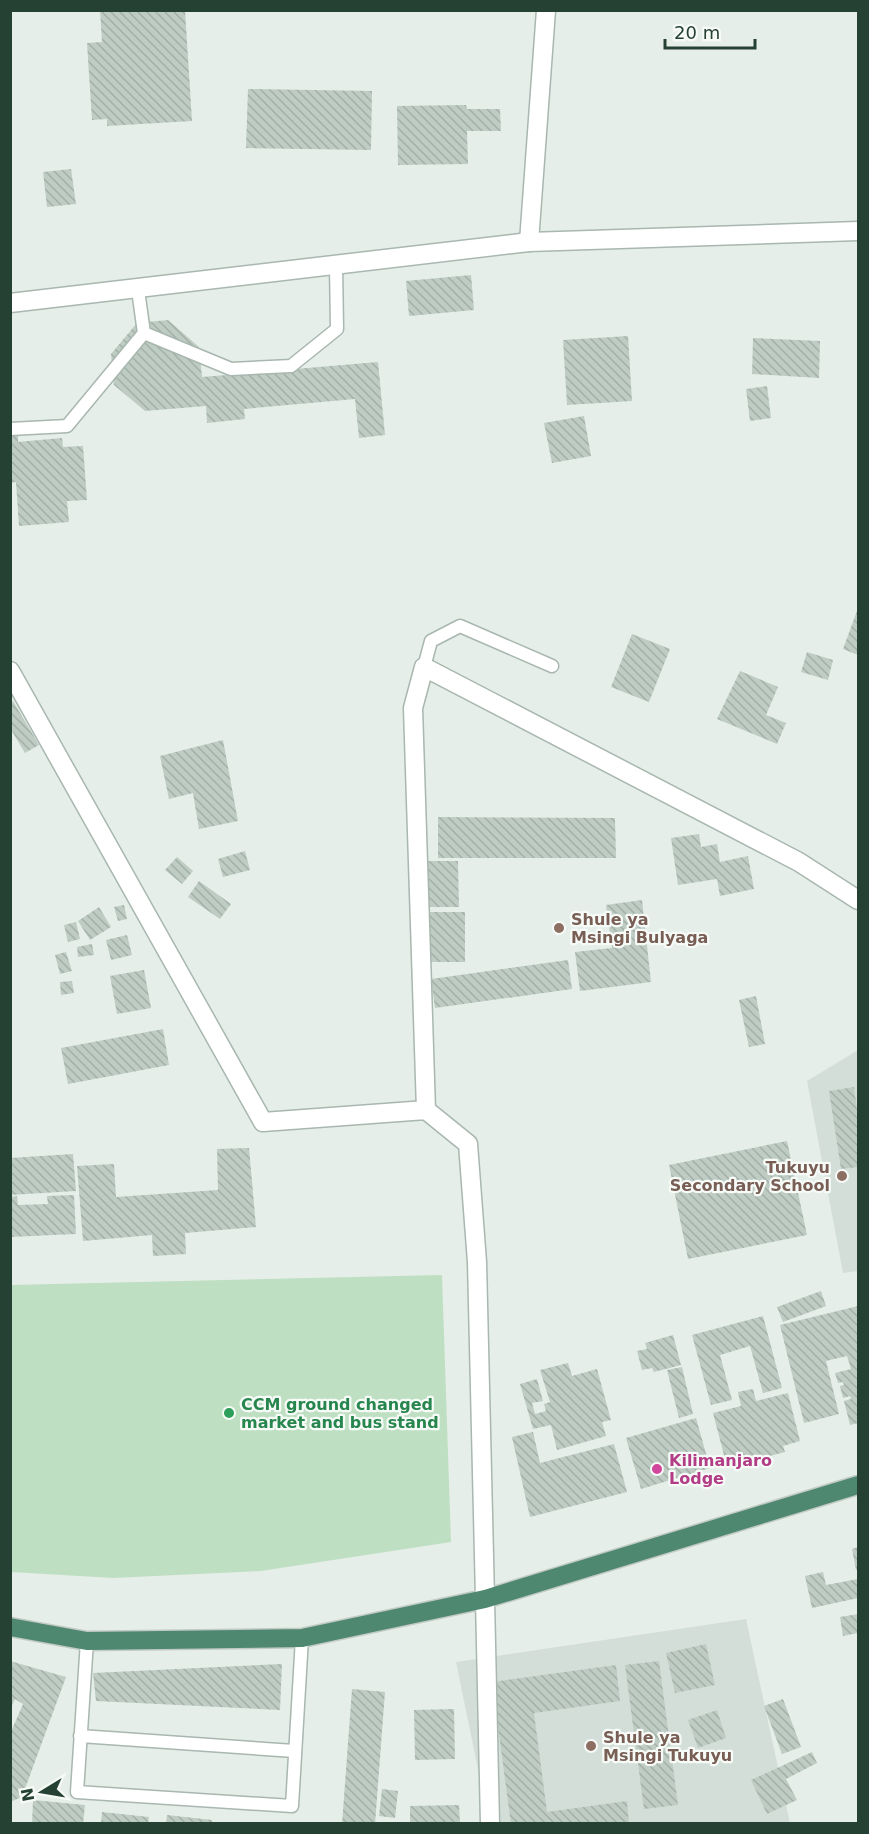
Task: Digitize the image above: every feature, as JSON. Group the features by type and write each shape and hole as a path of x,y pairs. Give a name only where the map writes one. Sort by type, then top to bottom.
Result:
{"highway":[{"path":"10,1627 87,1641 302,1638 485,1599 858,1485"}],"street":[{"path":"529,242 546,10"},
{"path":"10,303 138,290 529,242 858,231"},
{"path":"426,1110 413,708 424,667 800,862 858,900"},
{"path":"10,671 263,1122 426,1110 468,1144 477,1262 490,1824"}],"lane":[{"path":"144,333 231,369 291,366 337,329 336,265"},
{"path":"10,429 67,426 144,333 138,290"},
{"path":"424,667 431,641 460,626 552,666"},
{"path":"87,1641 77,1792 292,1806 302,1638"},
{"path":"80,1736 294,1751"}],"shaded area":[{"name":"Tukuyu Secondary School","path":"858,1050 858,1271 843,1273 807,1081"},
{"path":"746,1619 790,1823 489,1823 456,1662"}],"green space":[{"name":"CCM ground changed market and bus stand","path":"442,1275 451,1542 261,1571 113,1578 11,1572 11,1285"}],"building":[{"path":"100,10 185,10 192,121 107,126 107,119 92,120 87,43 102,42"},
{"path":"248,89 372,91 371,150 246,148"},
{"path":"466,105 467,109 500,109 501,131 467,131 468,164 398,165 397,106"},
{"path":"71,169 76,204 47,207 43,172"},
{"path":"471,275 474,310 409,316 406,281"},
{"path":"168,320 199,347 202,377 378,362 385,435 359,438 355,399 244,409 245,419 207,423 206,406 145,411 114,385 111,354 137,323"},
{"path":"628,336 632,401 567,405 563,340"},
{"path":"753,338 820,341 819,378 752,374"},
{"path":"767,386 771,418 750,421 746,389"},
{"path":"584,416 591,456 552,463 544,423"},
{"path":"10,431 18,431 18,442 62,438 63,447 83,446 87,500 67,501 69,522 19,526 16,482 10,483"},
{"path":"858,608 858,655 843,649"},
{"path":"632,634 670,649 649,702 611,687"},
{"path":"807,652 833,660 828,680 801,672"},
{"path":"740,671 778,687 766,715 786,723 777,744 717,719"},
{"path":"13,701 39,745 25,753 10,728 10,703"},
{"path":"223,740 238,821 199,829 193,793 169,799 160,756"},
{"path":"438,817 615,818 616,858 438,858"},
{"path":"699,834 701,847 717,844 720,862 748,856 754,889 720,896 717,879 678,885 671,838"},
{"path":"245,851 250,870 223,877 218,859"},
{"path":"177,857 193,871 182,884 165,870"},
{"path":"424,861 458,861 459,907 425,907"},
{"path":"199,881 231,904 220,919 188,897"},
{"path":"642,900 651,982 580,991 575,952 612,948 606,905"},
{"path":"124,905 127,919 118,921 114,907"},
{"path":"99,907 111,927 90,940 78,921"},
{"path":"426,912 465,912 465,962 426,962"},
{"path":"76,922 80,939 68,942 64,925"},
{"path":"127,935 132,955 111,960 106,940"},
{"path":"92,944 94,955 78,957 77,947"},
{"path":"66,952 72,971 60,974 55,955"},
{"path":"568,960 572,989 435,1008 431,979"},
{"path":"144,970 151,1008 117,1014 110,976"},
{"path":"72,981 74,993 61,995 60,982"},
{"path":"756,996 765,1044 749,1047 739,1000"},
{"path":"163,1029 169,1065 68,1084 61,1048"},
{"path":"854,1087 858,1117 858,1167 841,1169 829,1091"},
{"path":"787,1141 807,1235 688,1259 669,1165"},
{"path":"249,1148 256,1227 185,1233 186,1254 153,1256 152,1235 83,1241 77,1166 114,1164 116,1197 218,1190 217,1149"},
{"path":"73,1154 76,1191 10,1195 10,1158"},
{"path":"74,1195 76,1234 10,1237 10,1197 17,1196 18,1205 48,1204 47,1196"},
{"path":"821,1291 826,1306 783,1322 777,1307"},
{"path":"858,1306 858,1423 850,1425 844,1401 851,1399 850,1396 843,1398 840,1386 844,1385 843,1382 838,1383 835,1373 851,1369 847,1356 826,1361 839,1414 804,1423 780,1325"},
{"path":"763,1316 782,1388 763,1393 750,1346 720,1355 732,1400 711,1405 692,1335"},
{"path":"673,1335 681,1365 654,1372 652,1368 642,1370 637,1351 647,1349 645,1343"},
{"path":"568,1363 572,1376 597,1369 611,1420 602,1422 606,1436 557,1450 551,1425 533,1429 520,1384 537,1379 543,1401 532,1403 535,1414 546,1411 544,1404 550,1402 540,1370"},
{"path":"682,1367 693,1414 679,1418 667,1370"},
{"path":"753,1389 756,1401 788,1393 800,1441 783,1446 785,1452 746,1462 744,1455 725,1459 713,1413 741,1406 738,1392"},
{"path":"696,1418 710,1468 641,1489 626,1438"},
{"path":"533,1432 540,1463 614,1444 627,1492 530,1517 512,1437"},
{"path":"858,1547 858,1569 856,1570 852,1549"},
{"path":"823,1572 826,1585 858,1579 858,1598 812,1608 805,1576"},
{"path":"858,1614 858,1633 843,1636 840,1617"},
{"path":"706,1644 715,1685 675,1693 666,1653"},
{"path":"10,1661 66,1677 22,1797 10,1802 10,1734 23,1704 15,1699 10,1709"},
{"path":"659,1661 678,1805 644,1809 625,1665"},
{"path":"282,1664 280,1710 96,1701 93,1673"},
{"path":"616,1665 620,1701 534,1713 547,1812 627,1801 629,1824 511,1824 492,1682"},
{"path":"352,1689 385,1692 375,1824 342,1824"},
{"path":"783,1699 801,1747 782,1754 764,1706"},
{"path":"454,1709 455,1759 415,1760 414,1710"},
{"path":"717,1710 726,1738 698,1748 688,1720"},
{"path":"812,1752 817,1763 786,1779 797,1800 767,1814 751,1780"},
{"path":"382,1789 398,1791 395,1818 379,1816"},
{"path":"33,1800 85,1805 83,1824 32,1824"},
{"path":"459,1805 460,1824 410,1824 410,1806"},
{"path":"102,1812 149,1817 148,1824 101,1824"},
{"path":"167,1815 212,1820 212,1824 166,1824"}],"place":[{"name":"Shule ya Msingi Bulyaga","path":"559,928"},
{"name":"Tukuyu Secondary School","path":"842,1176"},
{"name":"CCM ground changed market and bus stand","path":"229,1413"},
{"name":"Kilimanjaro Lodge","path":"657,1469"},
{"name":"Shule ya Msingi Tukuyu","path":"591,1746"}]}
